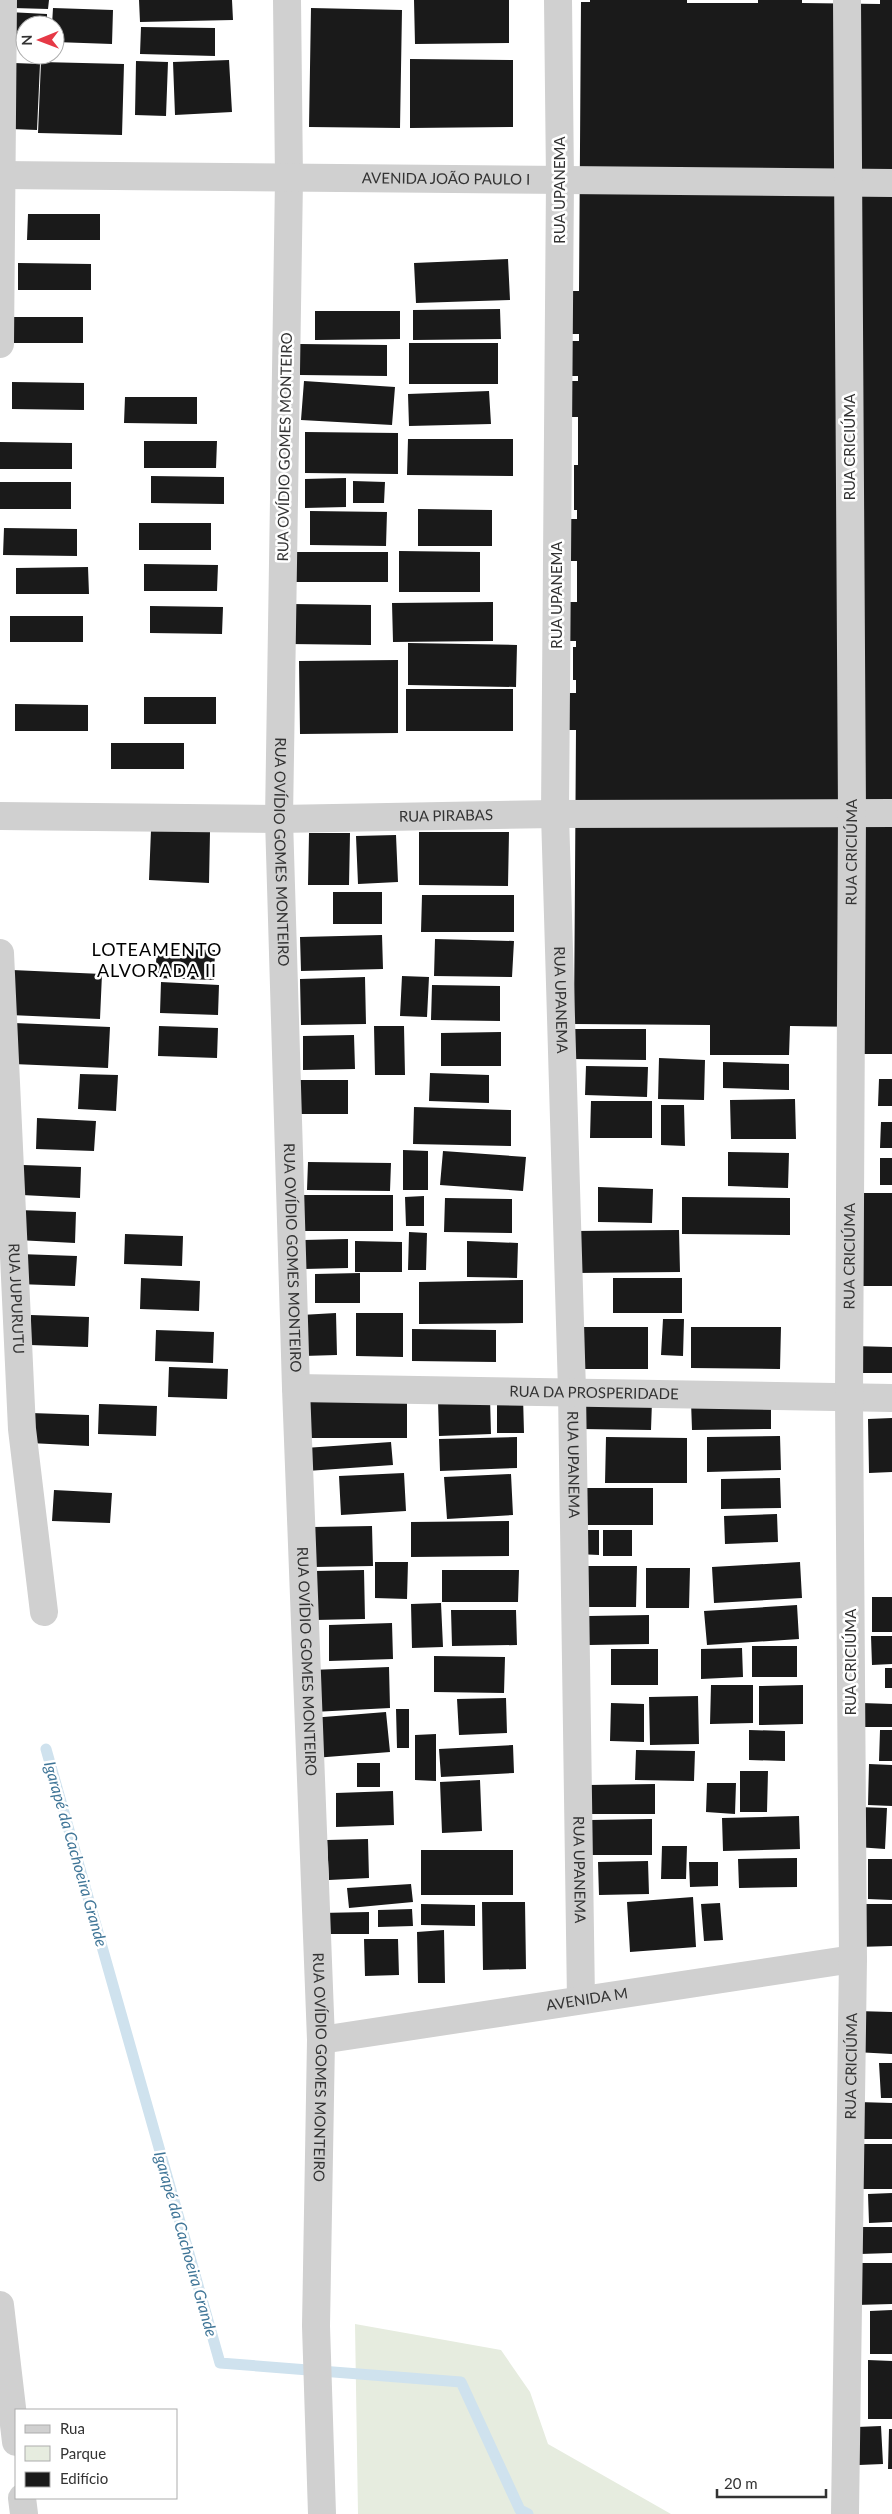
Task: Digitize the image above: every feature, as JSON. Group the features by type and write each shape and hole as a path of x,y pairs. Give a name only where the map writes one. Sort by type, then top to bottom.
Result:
{"street":[{"path":"0,344 4,0"},
{"name":"RUA OVÍDIO GOMES MONTEIRO","path":"287,0 289,179 279,819 296,1388 321,2040 316,2326 322,2514"},
{"name":"RUA UPANEMA","path":"558,0 560,180 556,814 572,1391 581,2000"},
{"name":"RUA CRICIÚMA","path":"845,2514 853,1959 849,1397 852,813 848,0"},
{"name":"AVENIDA JOÃO PAULO I","path":"1,175 892,183"},
{"name":"RUA PIRABAS","path":"0,816 279,819 556,814 892,813"},
{"name":"RUA JUPURUTU","path":"0,953 22,1429 44,1612"},
{"name":"RUA DA PROSPERIDADE","path":"296,1388 572,1391 892,1398"},
{"name":"AVENIDA M","path":"321,2040 853,1959"},
{"path":"0,2305 15,2433"},
{"path":"22,2499 24,2514"}],"green space":[{"path":"355,2324 501,2350 530,2392 548,2444 671,2514 358,2514"}],"building":[{"path":"13,0 49,0 48,9 13,8"},
{"path":"139,0 232,0 233,20 140,22"},
{"path":"414,0 509,0 509,43 415,44"},
{"path":"590,0 687,0 687,3 758,3 758,0 802,0 802,3 880,4 880,0 892,0 892,1054 864,1054 864,1027 790,1026 789,1055 710,1055 710,1025 574,1024 576,730 567,730 567,693 576,693 576,680 573,680 573,647 576,647 576,641 568,641 568,602 577,602 577,561 563,561 563,519 577,519 577,510 574,510 574,465 578,465 578,417 564,417 564,381 578,381 578,376 565,376 564,341 579,341 579,334 568,334 568,291 579,291 581,2 590,2"},
{"path":"53,8 113,10 112,44 65,42 65,15 53,15"},
{"path":"311,8 402,10 400,128 309,127"},
{"path":"8,12 47,14 15,15 15,42 7,42"},
{"path":"141,27 215,28 215,56 140,54"},
{"path":"410,59 513,60 513,127 410,128"},
{"path":"229,60 232,112 175,115 173,62"},
{"path":"136,61 168,62 166,116 135,115"},
{"path":"14,63 15,65 40,65 37,130 11,129"},
{"path":"65,63 124,64 122,135 38,133 41,65 65,65"},
{"path":"28,214 100,214 100,240 27,240"},
{"path":"508,259 510,300 416,303 414,263"},
{"path":"18,263 91,264 91,290 18,290"},
{"path":"500,309 501,339 413,340 413,310"},
{"path":"315,311 400,311 400,339 315,340"},
{"path":"11,317 83,317 83,343 11,343"},
{"path":"409,343 498,343 498,384 409,384"},
{"path":"300,344 387,345 387,376 300,375"},
{"path":"304,381 395,387 392,425 301,420"},
{"path":"12,382 84,383 84,410 12,409"},
{"path":"489,391 491,424 409,426 408,394"},
{"path":"125,397 197,397 197,424 124,423"},
{"path":"305,432 398,433 398,474 305,473"},
{"path":"408,439 513,439 513,476 407,475"},
{"path":"144,441 217,441 216,468 144,468"},
{"path":"0,442 72,443 72,469 0,469"},
{"path":"151,476 224,477 224,504 151,503"},
{"path":"346,478 346,507 305,508 305,479"},
{"path":"353,481 385,482 384,503 353,503"},
{"path":"0,482 71,482 71,509 0,509"},
{"path":"418,509 492,510 492,546 418,546"},
{"path":"310,511 387,512 386,546 310,545"},
{"path":"139,523 211,523 211,550 139,550"},
{"path":"4,528 77,529 77,556 3,555"},
{"path":"399,551 480,552 480,592 399,592"},
{"path":"294,552 388,552 388,582 293,582"},
{"path":"144,564 218,565 217,591 144,591"},
{"path":"88,567 89,594 16,594 16,568"},
{"path":"493,602 493,641 393,642 392,603"},
{"path":"291,604 371,605 371,645 290,644"},
{"path":"150,606 223,607 222,634 150,633"},
{"path":"10,616 83,616 83,642 10,642"},
{"path":"408,643 517,645 516,687 408,685"},
{"path":"398,660 398,733 300,734 299,661"},
{"path":"406,689 513,689 513,731 406,731"},
{"path":"144,697 216,697 216,724 144,724"},
{"path":"15,704 88,705 88,731 15,731"},
{"path":"111,743 184,743 184,769 111,769"},
{"path":"151,830 210,832 209,883 149,880"},
{"path":"419,832 509,832 508,886 419,885"},
{"path":"309,833 350,833 349,885 308,885"},
{"path":"396,835 398,882 358,884 356,836"},
{"path":"333,892 382,892 382,924 333,924"},
{"path":"422,895 514,895 514,932 421,932"},
{"path":"382,935 383,969 301,971 300,937"},
{"path":"435,939 514,941 512,977 434,976"},
{"path":"157,948 215,950 214,980 155,978"},
{"path":"12,970 102,974 100,1019 10,1015"},
{"path":"402,976 429,977 427,1017 400,1016"},
{"path":"365,977 366,1024 301,1025 300,979"},
{"path":"161,982 219,985 218,1015 160,1013"},
{"path":"432,985 500,986 500,1021 431,1020"},
{"path":"14,1023 110,1027 108,1068 13,1064"},
{"path":"159,1026 218,1028 217,1058 158,1056"},
{"path":"374,1026 404,1026 405,1075 375,1075"},
{"path":"572,1029 646,1029 646,1060 572,1059"},
{"path":"501,1032 501,1066 441,1066 441,1033"},
{"path":"354,1035 355,1069 303,1070 303,1036"},
{"path":"659,1058 705,1060 704,1100 658,1099"},
{"path":"723,1062 789,1064 789,1090 723,1088"},
{"path":"586,1066 648,1067 647,1097 585,1095"},
{"path":"430,1073 489,1075 489,1103 429,1101"},
{"path":"80,1074 118,1075 116,1111 78,1109"},
{"path":"879,1079 892,1079 892,1106 878,1106"},
{"path":"298,1080 348,1080 348,1114 298,1114"},
{"path":"795,1099 796,1139 731,1139 730,1100"},
{"path":"591,1101 652,1101 652,1138 590,1138"},
{"path":"661,1105 684,1105 685,1146 661,1145"},
{"path":"414,1107 511,1110 511,1146 413,1144"},
{"path":"37,1118 96,1121 94,1151 36,1149"},
{"path":"881,1122 892,1122 892,1148 880,1148"},
{"path":"403,1150 428,1151 428,1190 403,1190"},
{"path":"443,1151 526,1157 523,1191 440,1185"},
{"path":"728,1152 789,1153 788,1188 728,1186"},
{"path":"880,1158 892,1158 892,1185 880,1185"},
{"path":"308,1162 391,1163 390,1191 307,1190"},
{"path":"23,1165 81,1167 80,1198 22,1195"},
{"path":"598,1187 653,1189 652,1223 598,1222"},
{"path":"852,1193 892,1193 892,1286 851,1286"},
{"path":"303,1195 393,1195 393,1231 303,1231"},
{"path":"424,1196 424,1226 406,1226 405,1197"},
{"path":"682,1197 790,1198 790,1235 682,1234"},
{"path":"445,1198 512,1199 512,1233 444,1232"},
{"path":"18,1210 76,1212 75,1243 17,1240"},
{"path":"679,1230 680,1272 575,1273 574,1231"},
{"path":"409,1232 427,1233 426,1270 408,1270"},
{"path":"125,1234 183,1236 182,1266 124,1264"},
{"path":"348,1239 348,1268 304,1269 304,1240"},
{"path":"355,1241 402,1242 402,1272 355,1272"},
{"path":"467,1241 518,1243 517,1278 467,1277"},
{"path":"19,1254 77,1256 75,1286 17,1284"},
{"path":"360,1273 360,1303 315,1303 315,1274"},
{"path":"141,1278 200,1281 199,1311 140,1309"},
{"path":"613,1278 682,1278 682,1313 613,1313"},
{"path":"523,1280 523,1323 419,1324 419,1282"},
{"path":"336,1313 337,1355 303,1356 301,1315"},
{"path":"356,1313 403,1313 403,1357 356,1356"},
{"path":"31,1315 89,1317 88,1347 30,1345"},
{"path":"663,1319 684,1319 683,1356 661,1355"},
{"path":"579,1327 648,1327 648,1369 580,1369"},
{"path":"691,1327 781,1327 780,1369 691,1368"},
{"path":"412,1329 496,1330 496,1362 412,1361"},
{"path":"156,1330 214,1332 213,1363 155,1361"},
{"path":"853,1346 892,1347 892,1373 853,1373"},
{"path":"169,1367 228,1369 227,1399 168,1397"},
{"path":"523,1396 524,1433 497,1433 497,1397"},
{"path":"302,1397 407,1397 407,1438 302,1438"},
{"path":"490,1398 491,1434 439,1436 438,1400"},
{"path":"583,1400 652,1401 651,1430 582,1429"},
{"path":"691,1401 771,1401 771,1429 692,1430"},
{"path":"99,1404 157,1406 156,1436 98,1434"},
{"path":"31,1413 89,1415 89,1446 30,1443"},
{"path":"892,1418 892,1472 869,1473 868,1419"},
{"path":"780,1436 781,1470 707,1472 707,1437"},
{"path":"517,1437 517,1468 440,1471 439,1439"},
{"path":"606,1437 687,1438 687,1483 605,1483"},
{"path":"391,1442 393,1465 307,1471 305,1448"},
{"path":"404,1473 406,1511 341,1515 339,1476"},
{"path":"511,1474 513,1515 447,1519 444,1477"},
{"path":"780,1478 781,1508 721,1509 721,1479"},
{"path":"582,1488 653,1488 653,1525 582,1525"},
{"path":"54,1490 112,1493 110,1523 52,1521"},
{"path":"777,1514 778,1542 725,1544 724,1516"},
{"path":"509,1521 509,1556 411,1557 411,1522"},
{"path":"372,1526 373,1566 314,1567 313,1527"},
{"path":"578,1530 599,1530 599,1555 577,1554"},
{"path":"603,1530 632,1530 632,1556 603,1556"},
{"path":"375,1562 408,1562 407,1599 375,1598"},
{"path":"800,1562 802,1598 714,1603 712,1567"},
{"path":"583,1566 637,1566 636,1607 583,1607"},
{"path":"646,1568 690,1568 689,1608 646,1608"},
{"path":"364,1570 365,1619 315,1620 314,1571"},
{"path":"442,1570 519,1570 518,1602 442,1602"},
{"path":"872,1597 892,1597 892,1632 872,1632"},
{"path":"441,1603 443,1647 412,1648 411,1604"},
{"path":"797,1605 799,1639 707,1645 704,1611"},
{"path":"451,1610 516,1610 517,1645 452,1646"},
{"path":"649,1615 649,1644 589,1645 589,1616"},
{"path":"392,1623 393,1659 329,1661 329,1625"},
{"path":"871,1636 892,1636 892,1664 872,1665"},
{"path":"752,1646 797,1646 797,1677 752,1677"},
{"path":"742,1648 743,1677 701,1679 701,1649"},
{"path":"611,1649 658,1649 658,1685 611,1685"},
{"path":"434,1656 505,1657 504,1693 434,1692"},
{"path":"389,1667 390,1708 313,1712 311,1670"},
{"path":"885,1668 892,1668 892,1688 885,1688"},
{"path":"711,1685 753,1685 753,1723 710,1724"},
{"path":"803,1685 803,1724 759,1725 759,1686"},
{"path":"698,1696 699,1744 650,1745 649,1697"},
{"path":"506,1698 507,1733 459,1735 457,1699"},
{"path":"611,1703 644,1704 644,1742 610,1741"},
{"path":"862,1703 892,1704 892,1727 862,1727"},
{"path":"396,1709 409,1709 409,1748 397,1748"},
{"path":"386,1712 390,1752 314,1758 311,1718"},
{"path":"749,1730 785,1731 785,1761 749,1760"},
{"path":"880,1730 892,1730 892,1761 879,1761"},
{"path":"436,1734 436,1781 415,1780 415,1735"},
{"path":"513,1745 514,1773 441,1777 439,1749"},
{"path":"636,1750 695,1751 694,1781 635,1780"},
{"path":"357,1763 380,1763 380,1787 357,1787"},
{"path":"869,1764 892,1765 892,1806 868,1805"},
{"path":"740,1771 768,1771 767,1812 740,1812"},
{"path":"480,1780 482,1831 442,1833 440,1782"},
{"path":"707,1783 736,1783 735,1814 706,1812"},
{"path":"655,1784 655,1814 588,1814 588,1785"},
{"path":"393,1791 394,1825 336,1827 336,1793"},
{"path":"858,1807 887,1808 885,1849 857,1847"},
{"path":"799,1816 800,1849 723,1851 722,1818"},
{"path":"652,1819 652,1855 591,1855 590,1820"},
{"path":"368,1839 369,1878 329,1880 327,1840"},
{"path":"662,1846 687,1846 686,1879 661,1879"},
{"path":"421,1850 513,1850 513,1895 421,1895"},
{"path":"797,1858 797,1887 739,1888 738,1859"},
{"path":"868,1859 892,1859 892,1900 868,1899"},
{"path":"648,1861 649,1894 599,1895 598,1862"},
{"path":"689,1862 718,1862 718,1886 690,1887"},
{"path":"411,1884 413,1902 349,1908 347,1888"},
{"path":"693,1897 696,1947 630,1952 627,1902"},
{"path":"482,1902 525,1902 526,1969 483,1970"},
{"path":"720,1903 723,1940 704,1941 701,1904"},
{"path":"421,1904 475,1905 475,1926 421,1925"},
{"path":"857,1904 892,1904 892,1946 857,1947"},
{"path":"412,1909 413,1926 378,1927 378,1910"},
{"path":"369,1912 369,1934 321,1934 320,1913"},
{"path":"444,1930 445,1983 418,1983 417,1932"},
{"path":"364,1939 398,1939 399,1975 365,1976"},
{"path":"857,2011 892,2012 892,2054 855,2052"},
{"path":"879,2063 892,2063 892,2098 881,2098"},
{"path":"858,2102 892,2103 892,2139 858,2139"},
{"path":"856,2144 892,2144 892,2189 856,2189"},
{"path":"892,2193 892,2222 869,2223 868,2194"},
{"path":"860,2227 892,2227 892,2253 860,2254"},
{"path":"855,2263 892,2263 892,2304 856,2305"},
{"path":"892,2310 892,2354 870,2354 870,2311"},
{"path":"868,2360 892,2361 892,2419 868,2419"},
{"path":"881,2426 883,2464 859,2465 857,2427"},
{"path":"889,2429 892,2429 892,2469 888,2469"}],"waterway":[{"name":"Igarapé da Cachoeira Grande","path":"46,1749 220,2363 461,2382 520,2510 528,2514"}],"district":[{"name":"LOTEAMENTO ALVORADA II","path":"157,960"}]}
